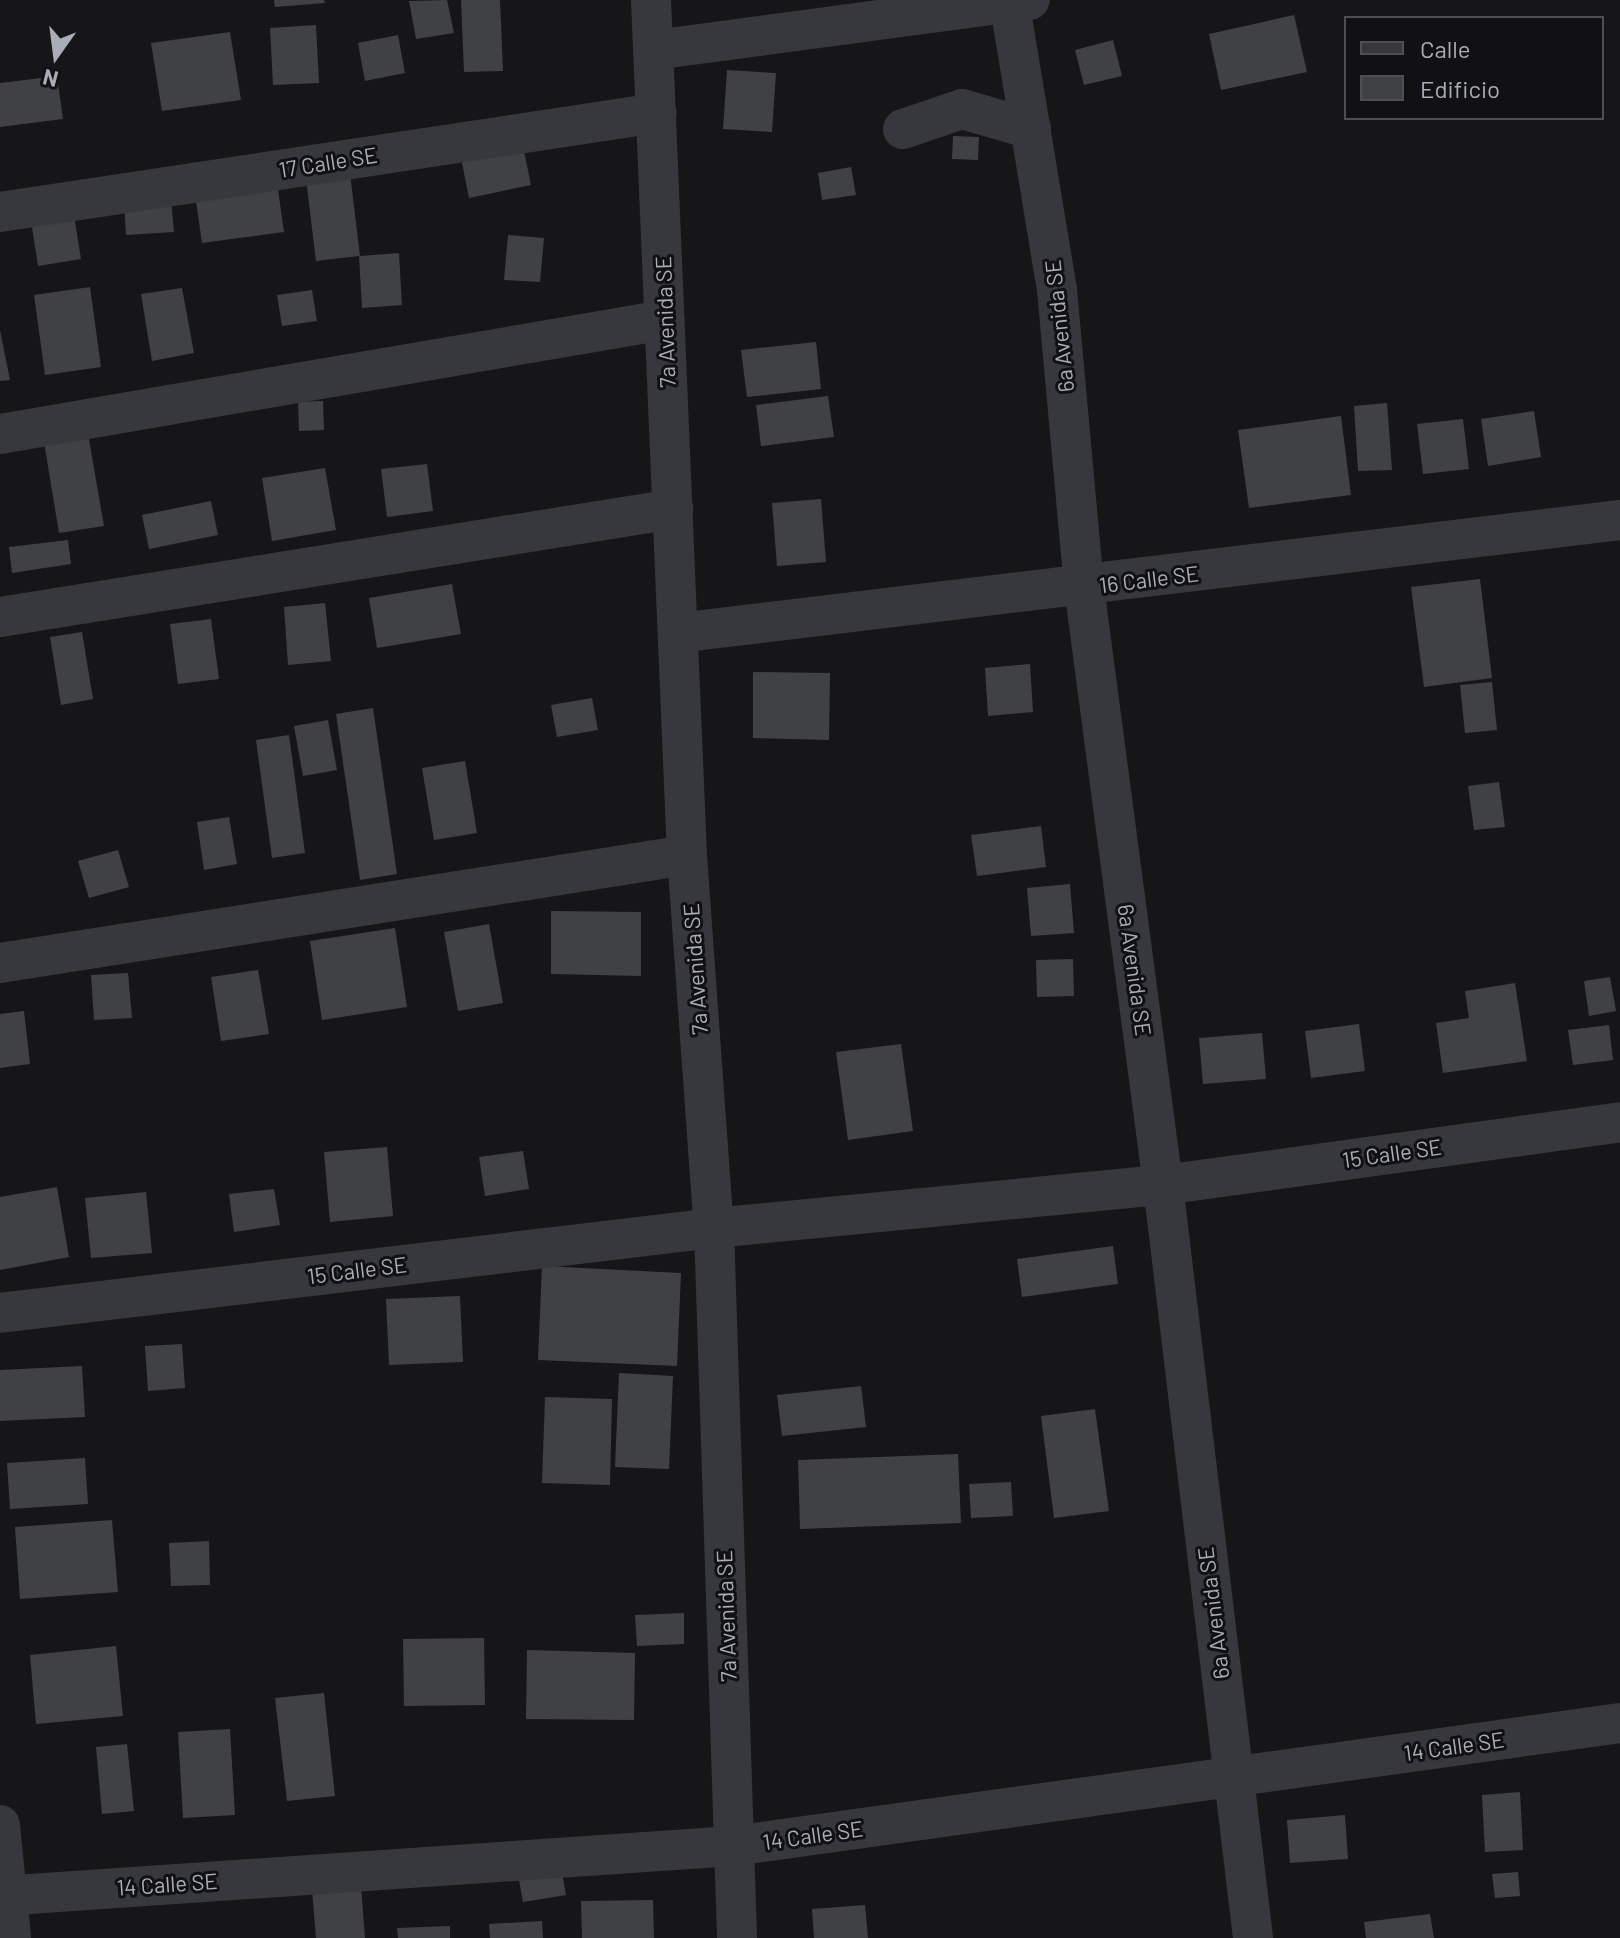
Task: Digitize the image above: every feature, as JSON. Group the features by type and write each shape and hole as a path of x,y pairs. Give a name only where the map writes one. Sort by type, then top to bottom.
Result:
{"street":[{"name":"7a Avenida SE","path":"651,0 687,855 714,1228 737,1938"},
{"path":"654,50 1016,1"},
{"name":"6a Avenida SE","path":"1016,1 1031,129 1057,290 1084,587 1163,1185 1253,1938"},
{"path":"903,129 962,109 1031,129"},
{"name":"17 Calle SE","path":"0,212 657,113"},
{"path":"0,434 664,320"},
{"path":"0,617 673,509"},
{"name":"16 Calle SE","path":"678,633 1084,587 1620,520"},
{"path":"0,963 687,855"},
{"name":"15 Calle SE","path":"0,1313 714,1228 1163,1185 1620,1122"},
{"name":"14 Calle SE","path":"4,1896 733,1846 1620,1723"},
{"path":"0,1825 4,1896 11,1938"}],"building":[{"path":"274,0 324,0 325,3 275,7"},
{"path":"447,0 454,33 416,39 409,1"},
{"path":"461,0 500,0 503,71 464,72"},
{"path":"1294,15 1307,72 1221,90 1209,34"},
{"path":"316,25 319,83 273,85 270,28"},
{"path":"230,32 241,100 162,111 151,43"},
{"path":"398,35 405,73 365,81 358,43"},
{"path":"1113,40 1122,76 1084,85 1075,50"},
{"path":"727,70 776,73 772,132 723,129"},
{"path":"57,76 63,119 0,127 0,83"},
{"path":"953,136 979,137 978,160 952,159"},
{"path":"522,141 531,185 469,198 460,153"},
{"path":"349,165 360,256 399,253 402,305 362,308 359,256 316,261 305,171"},
{"path":"851,167 856,195 822,200 818,173"},
{"path":"276,175 284,232 202,243 194,187"},
{"path":"171,200 174,232 126,235 124,203"},
{"path":"72,203 81,259 38,266 29,208"},
{"path":"508,235 544,238 540,282 504,280"},
{"path":"90,287 101,367 45,375 34,295"},
{"path":"182,288 194,353 152,361 141,294"},
{"path":"312,290 317,321 282,326 277,295"},
{"path":"0,330 10,380 0,381"},
{"path":"816,342 821,389 747,397 741,350"},
{"path":"828,396 834,437 761,446 756,405"},
{"path":"323,401 324,430 299,431 298,402"},
{"path":"1387,403 1392,470 1358,471 1354,406"},
{"path":"1534,411 1541,457 1488,466 1481,419"},
{"path":"1341,416 1351,495 1249,508 1238,430"},
{"path":"1463,419 1469,469 1423,474 1417,424"},
{"path":"87,428 104,526 59,533 43,436"},
{"path":"427,464 433,511 387,517 381,469"},
{"path":"325,468 336,530 272,541 262,478"},
{"path":"821,499 826,562 777,566 772,503"},
{"path":"211,501 218,535 149,549 142,515"},
{"path":"68,540 71,564 12,573 9,547"},
{"path":"1480,579 1492,678 1424,687 1411,587"},
{"path":"452,584 461,634 377,648 369,598"},
{"path":"325,603 331,661 288,665 284,607"},
{"path":"211,619 219,679 178,684 170,624"},
{"path":"82,632 93,699 61,705 50,637"},
{"path":"1030,664 1033,712 988,716 985,668"},
{"path":"753,672 830,673 829,740 753,738"},
{"path":"1492,682 1497,730 1465,733 1460,685"},
{"path":"592,698 598,730 557,737 551,705"},
{"path":"373,708 397,874 360,880 336,714"},
{"path":"328,720 337,770 303,776 294,726"},
{"path":"289,735 305,853 272,858 256,740"},
{"path":"465,761 477,833 434,840 422,768"},
{"path":"1499,782 1505,827 1474,830 1468,786"},
{"path":"229,817 237,864 204,870 197,822"},
{"path":"1041,826 1046,867 977,876 971,835"},
{"path":"118,850 129,887 89,898 78,861"},
{"path":"1070,884 1074,933 1031,936 1027,888"},
{"path":"551,911 641,912 641,976 551,974"},
{"path":"489,924 503,1003 458,1011 444,932"},
{"path":"395,928 407,1007 322,1020 310,941"},
{"path":"1073,959 1074,996 1037,997 1036,960"},
{"path":"258,970 269,1034 221,1041 211,977"},
{"path":"128,973 132,1018 94,1020 91,975"},
{"path":"1610,977 1616,1011 1589,1016 1584,981"},
{"path":"1515,983 1527,1061 1443,1073 1436,1023 1469,1018 1465,991"},
{"path":"24,1011 30,1064 0,1068 0,1014"},
{"path":"1359,1024 1365,1071 1311,1078 1305,1031"},
{"path":"1609,1025 1613,1060 1573,1065 1568,1030"},
{"path":"1262,1033 1266,1079 1203,1084 1199,1038"},
{"path":"901,1044 913,1131 848,1140 836,1052"},
{"path":"387,1147 393,1216 330,1222 324,1152"},
{"path":"523,1151 529,1189 485,1196 479,1157"},
{"path":"57,1187 69,1257 0,1270 0,1197"},
{"path":"274,1189 280,1225 234,1232 229,1194"},
{"path":"146,1192 152,1253 91,1258 85,1198"},
{"path":"1113,1246 1118,1284 1022,1297 1017,1259"},
{"path":"542,1266 681,1273 677,1366 538,1360"},
{"path":"460,1296 463,1362 389,1365 386,1299"},
{"path":"182,1344 185,1388 148,1391 145,1346"},
{"path":"82,1366 85,1417 0,1421 0,1370"},
{"path":"619,1373 673,1376 669,1469 615,1467"},
{"path":"861,1386 866,1427 782,1436 777,1395"},
{"path":"545,1397 612,1399 610,1485 542,1483"},
{"path":"1095,1409 1109,1511 1054,1518 1041,1416"},
{"path":"958,1454 961,1523 800,1529 798,1460"},
{"path":"85,1458 88,1504 10,1509 7,1463"},
{"path":"1011,1482 1013,1516 971,1518 969,1484"},
{"path":"112,1520 118,1592 20,1599 15,1527"},
{"path":"209,1541 210,1585 171,1586 169,1543"},
{"path":"684,1613 684,1644 637,1646 635,1615"},
{"path":"484,1638 485,1705 404,1706 403,1639"},
{"path":"116,1646 123,1716 36,1724 30,1655"},
{"path":"527,1650 635,1653 634,1720 526,1719"},
{"path":"324,1693 335,1796 287,1801 275,1698"},
{"path":"230,1729 235,1815 183,1818 178,1732"},
{"path":"127,1744 134,1811 102,1814 96,1747"},
{"path":"1520,1792 1523,1850 1485,1852 1482,1795"},
{"path":"1345,1815 1348,1859 1290,1863 1287,1820"},
{"path":"1518,1872 1520,1896 1495,1898 1492,1874"},
{"path":"562,1873 566,1895 523,1902 519,1880"},
{"path":"361,1886 365,1938 316,1938 312,1890"},
{"path":"653,1900 654,1938 582,1938 581,1901"},
{"path":"865,1905 868,1938 814,1938 812,1909"},
{"path":"1430,1914 1434,1938 1366,1938 1364,1922"},
{"path":"542,1921 543,1938 490,1938 489,1924"},
{"path":"450,1926 450,1938 398,1938 397,1928"}]}
